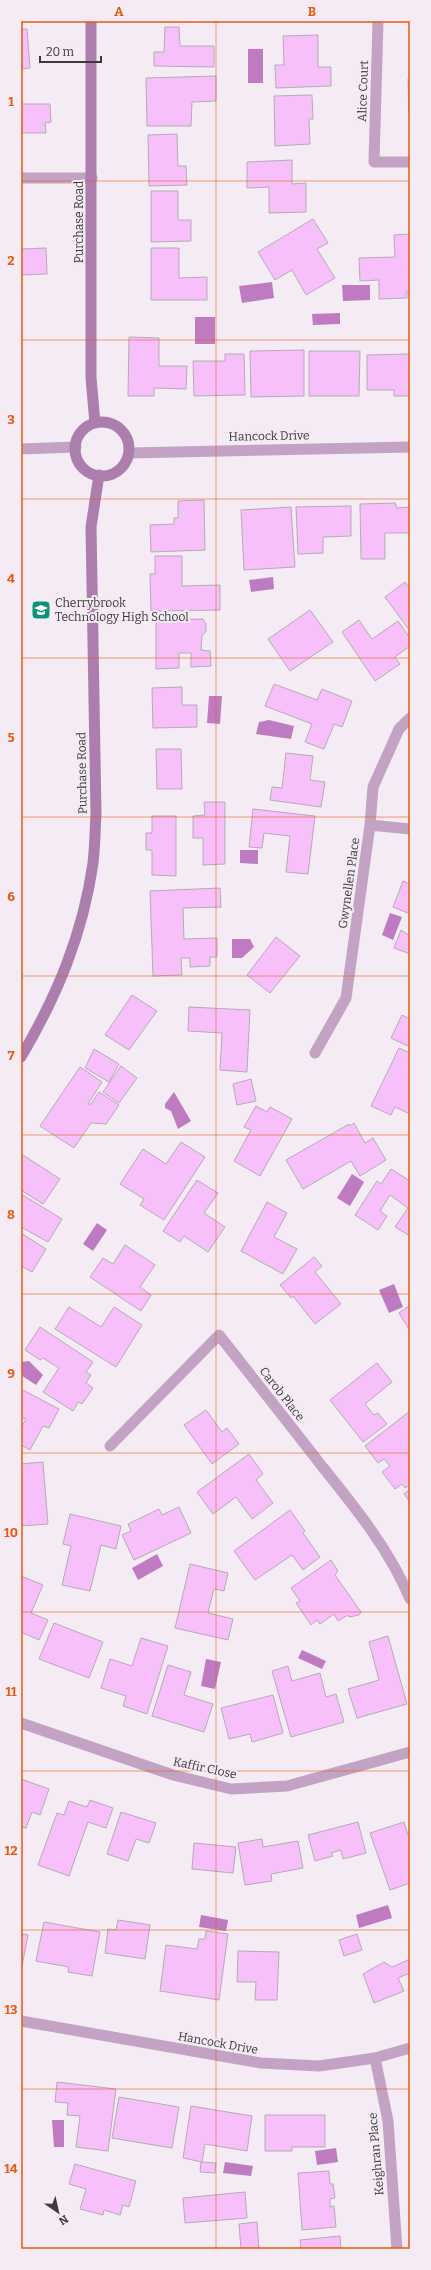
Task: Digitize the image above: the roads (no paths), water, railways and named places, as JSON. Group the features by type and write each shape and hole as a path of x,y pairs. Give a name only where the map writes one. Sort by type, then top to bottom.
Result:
{"main road":[{"name":"Purchase Road","path":"91,21 91,378 94,423"},
{"path":"94,423 112,424 126,435 129,453 121,468 114,473 99,475 88,472 82,466 77,459 76,447 80,434 94,423"},
{"name":"Purchase Road","path":"22,1051 47,1010 68,966 80,929 94,862 96,814 91,527 99,475"}],"street":[{"name":"Alice Court","path":"378,21 374,162 410,162"},
{"path":"21,178 92,178"},
{"path":"21,449 76,447"},
{"name":"Hancock Drive","path":"129,453 410,448"},
{"name":"Gwynellen Place","path":"315,1053 346,998 370,825 373,787 399,729 410,718"},
{"path":"370,825 410,829"},
{"name":"Carob Place","path":"110,1446 220,1335 343,1492 380,1545 404,1584 410,1599"},
{"name":"Kaffir Close","path":"21,1723 173,1775 231,1789 287,1786 410,1752"},
{"name":"Hancock Drive","path":"21,2023 261,2063 319,2066 375,2058 410,2048"},
{"name":"Keighran Place","path":"375,2058 388,2122 397,2249"}],"place":[{"name":"Cherrybrook Technology High School","path":"41,610"}]}
